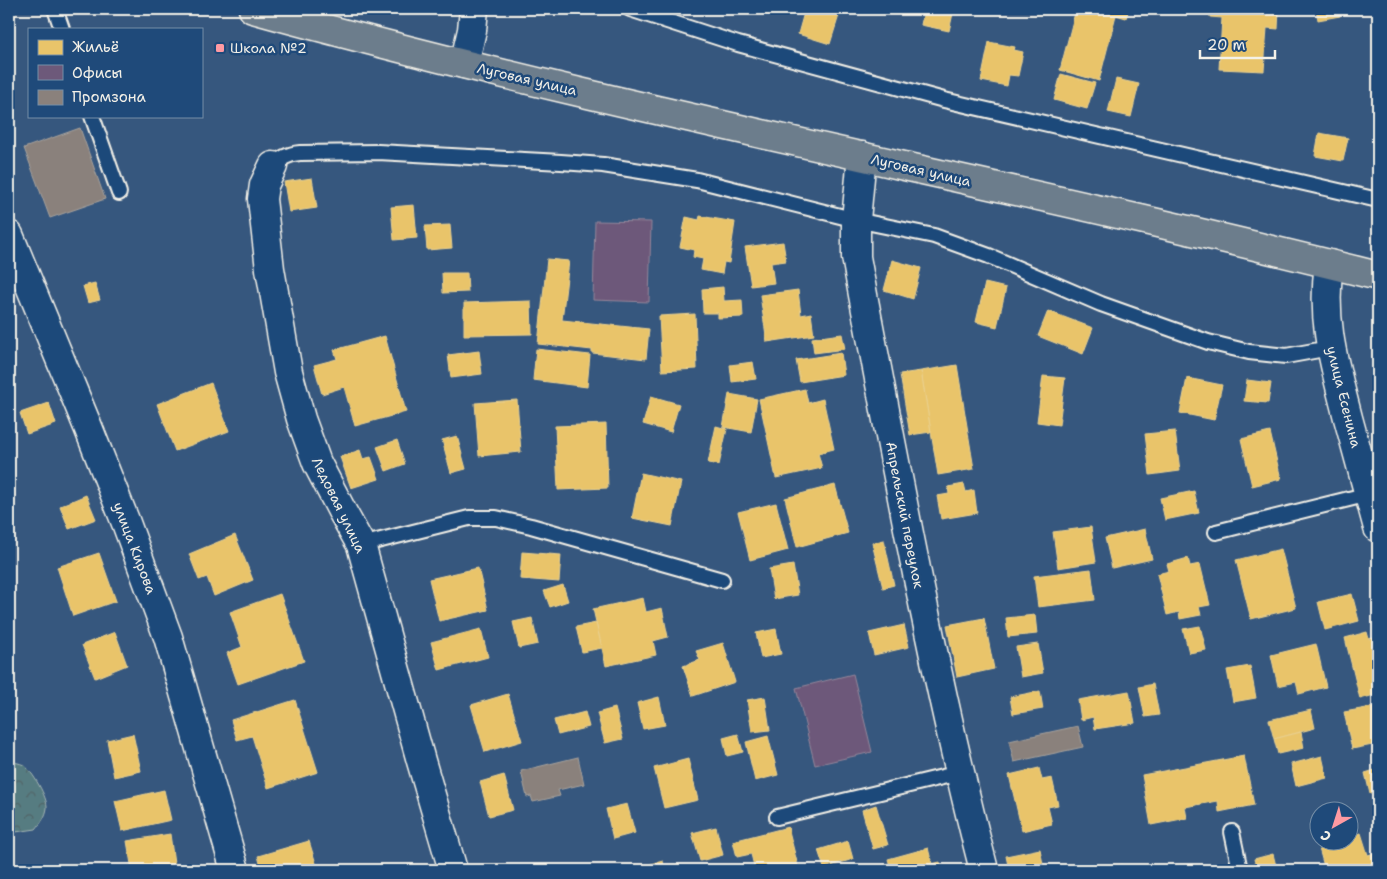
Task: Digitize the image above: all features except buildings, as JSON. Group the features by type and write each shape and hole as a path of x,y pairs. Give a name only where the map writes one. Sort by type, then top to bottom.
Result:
{"main road":[{"name":"Луговая улица","path":"252,9 342,34 464,64 1378,276"}],"street":[{"name":"Луговая улица","path":"464,64 472,30 474,9"},
{"name":"Апрельский переулок","path":"862,156 856,220 856,257 920,594 959,773 984,870"},
{"name":"Ледовая улица","path":"272,166 264,185 262,199 270,269 288,372 301,419 317,463 362,545 453,870"},
{"name":"улица Кирова","path":"9,235 98,453 168,637 235,870"},
{"name":"улица Есенина","path":"1330,264 1325,304 1330,348 1378,528"}],"lane":[{"path":"55,9 62,28"},
{"path":"630,9 738,44 944,100 1378,200"},
{"path":"93,118 119,193"},
{"path":"272,166 280,159 300,152 378,152 603,165 697,180 856,220 934,236 989,256 1101,304 1208,342 1249,352 1286,356 1330,348"},
{"path":"1216,532 1369,494"},
{"path":"362,545 469,518 496,518 531,526 722,580"},
{"path":"777,817 959,773"},
{"path":"1232,832 1240,870"}],"green space":[{"path":"9,761 22,764 27,768 39,785 45,798 47,808 43,819 36,829 9,833"}],"place":[{"name":"Школа №2","path":"220,48"}]}
